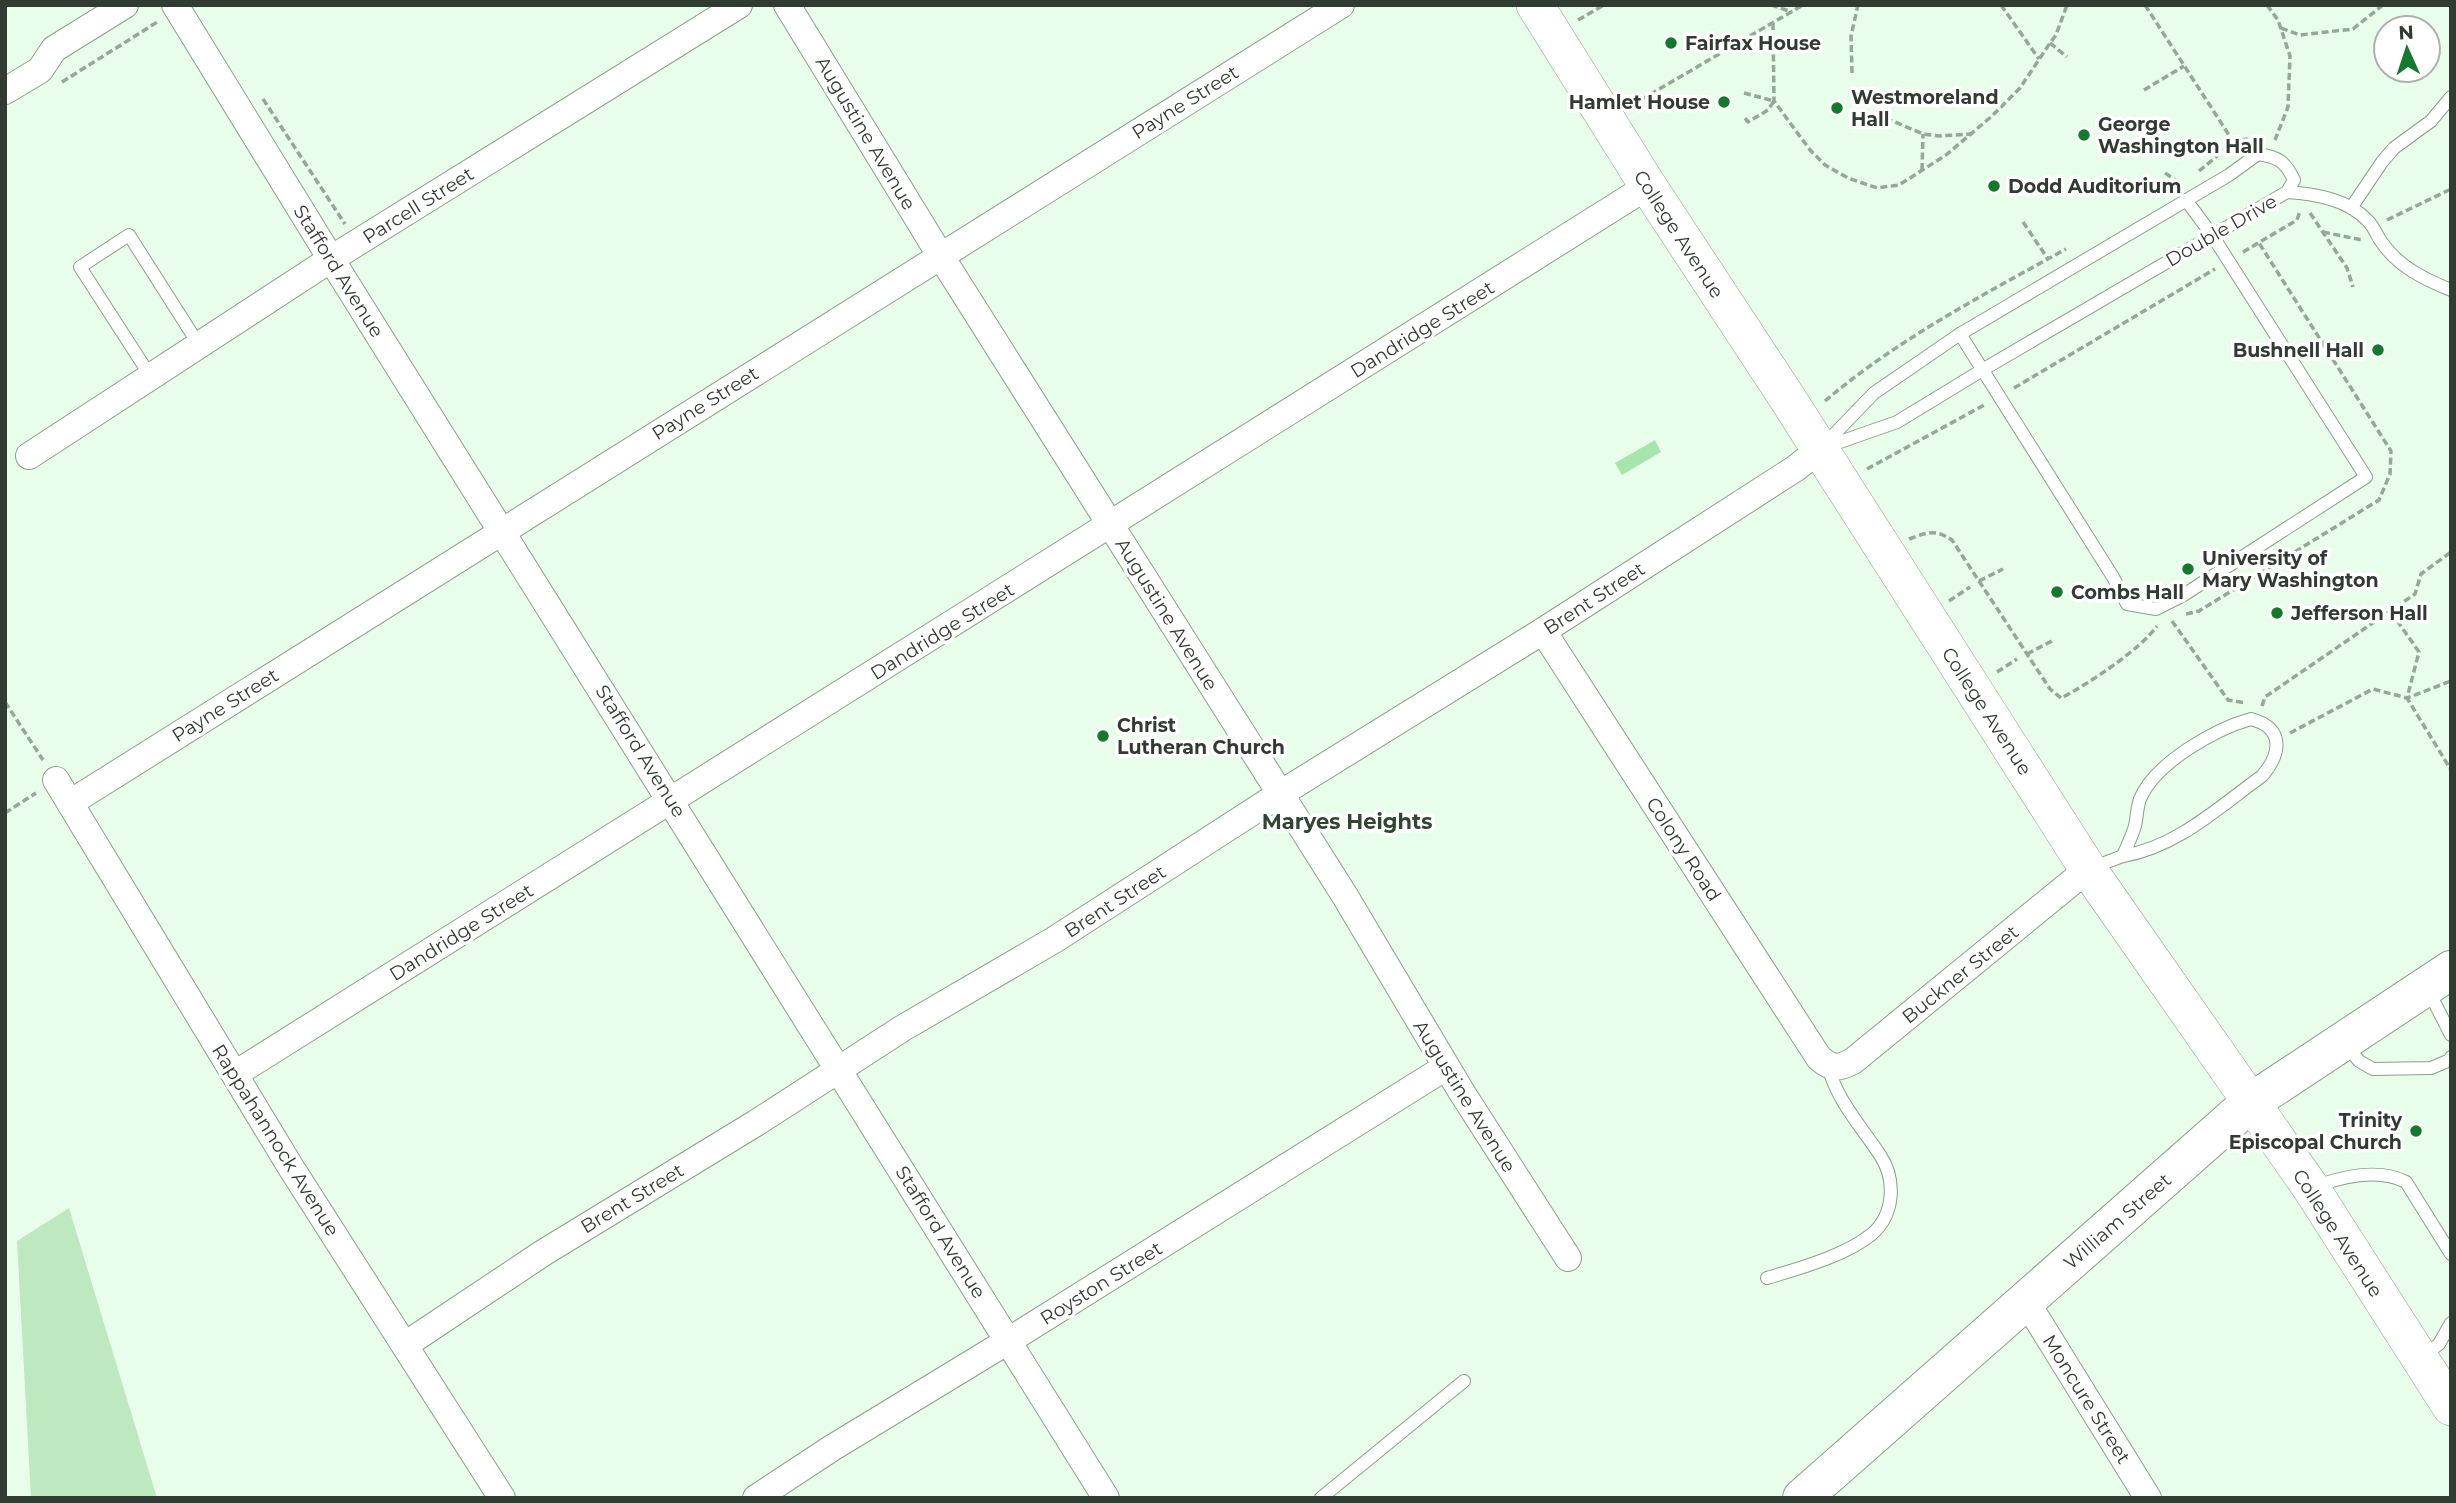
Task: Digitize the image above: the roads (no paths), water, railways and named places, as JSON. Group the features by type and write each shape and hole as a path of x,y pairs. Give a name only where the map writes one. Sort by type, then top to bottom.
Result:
{"main road":[{"name":"William Street","path":"1821,1491 2026,1301 2250,1103 2438,978"}],"street":[{"path":"5,92 50,76 54,50 125,5"},
{"name":"Parcell Street","path":"29,456 331,259 739,5"},
{"name":"Augustine Avenue","path":"786,5 940,255 1345,896 1446,1067 1568,1258"},
{"name":"Payne Street","path":"70,803 1341,5"},
{"name":"College Avenue","path":"1535,5 1648,186 1820,449 2088,869 2311,1188 2450,1404"},
{"name":"Stafford Avenue","path":"166,14 331,259 1107,1498"},
{"name":"Dandridge Street","path":"235,1074 1648,186"},
{"name":"Brent Street","path":"405,1345 543,1253 756,1123 903,1028 1054,940 1280,794 1543,631 1796,468 1820,449"},
{"name":"Colony Road","path":"1543,631 1819,1058 1828,1065"},
{"name":"Rappahannock Avenue","path":"56,780 290,1166 502,1498"},
{"name":"Buckner Street","path":"1828,1065 1834,1068 1842,1067 1853,1061 2088,869"},
{"name":"Royston Street","path":"756,1498 832,1448 1446,1067"},
{"name":"Moncure Street","path":"2026,1301 2148,1498"}],"lane":[{"path":"2351,208 2394,148 2431,121 2451,97"},
{"name":"Double Drive","path":"2258,154 2276,157 2289,169 2294,180 2287,192 1898,422 1820,449 1874,393 1960,334 2186,200 2258,154"},
{"path":"2287,192 2334,200 2351,208 2367,219 2382,244 2400,261 2425,279 2451,290"},
{"path":"1960,334 2113,577 2127,604 2156,609 2182,596 2366,477 2212,235 2186,200"},
{"path":"150,377 80,267 129,235 200,345"},
{"path":"2088,869 2170,842 2262,776 2272,765 2277,751 2272,730 2263,722 2251,719 2231,724 2213,733 2169,764 2154,778 2140,799 2134,829 2123,856"},
{"path":"2438,978 2451,1035"},
{"path":"2344,1043 2359,1061 2373,1069 2431,1068 2450,1060 2451,1057"},
{"path":"1767,1278 1806,1266 1872,1234 1883,1220 1890,1204 1888,1169 1840,1099 1828,1065"},
{"path":"2311,1188 2336,1179 2381,1175 2406,1182 2451,1254"},
{"path":"2419,1359 2439,1344 2451,1323"},
{"path":"1321,1498 1464,1381"}],"place":[{"name":"Fairfax House","path":"1671,43"},
{"name":"Hamlet House","path":"1724,102"},
{"name":"Westmoreland Hall","path":"1837,108"},
{"name":"George Washington Hall","path":"2084,135"},
{"name":"Dodd Auditorium","path":"1994,186"},
{"name":"Bushnell Hall","path":"2378,350"},
{"name":"University of Mary Washington","path":"2188,569"},
{"name":"Combs Hall","path":"2057,592"},
{"name":"Jefferson Hall","path":"2277,613"},
{"name":"Christ Lutheran Church","path":"1103,736"},
{"name":"Trinity Episcopal Church","path":"2416,1131"}],"district":[{"name":"Maryes Heights","path":"1347,822"}]}
